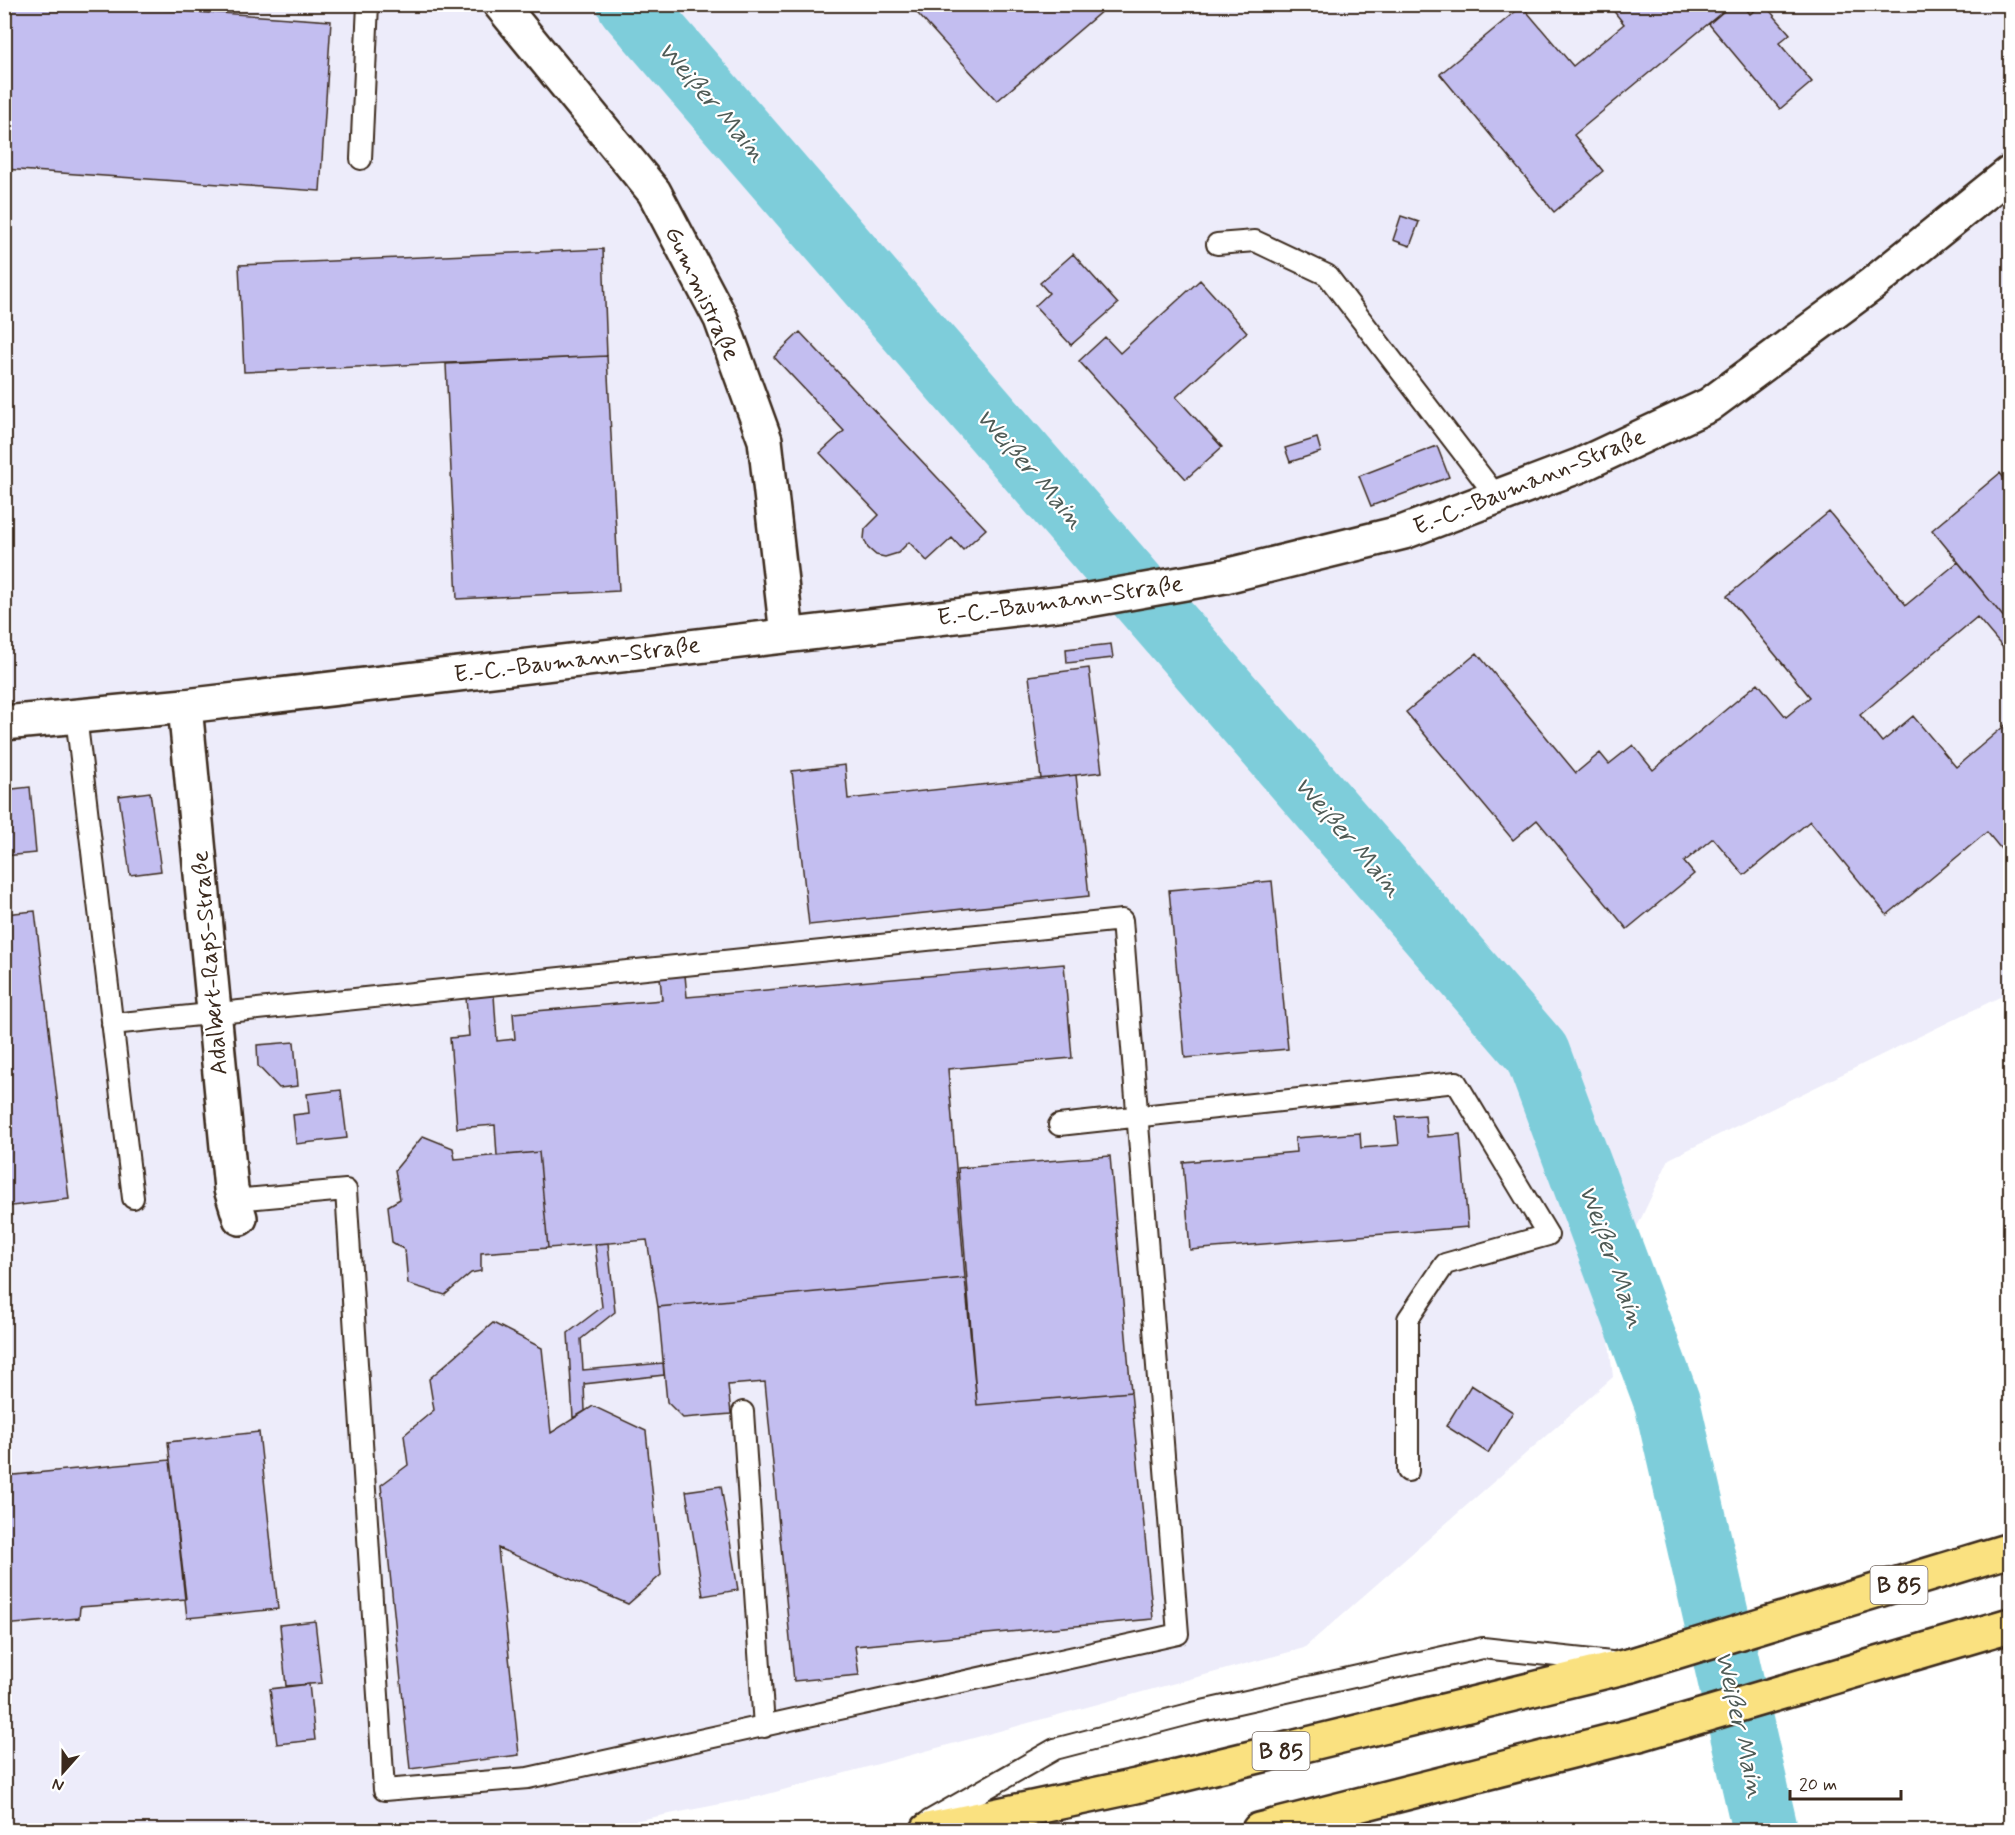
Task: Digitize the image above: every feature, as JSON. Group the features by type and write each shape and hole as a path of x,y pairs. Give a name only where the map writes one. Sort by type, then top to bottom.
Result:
{"highway":[{"name":"B 85","path":"928,1830 1136,1786 1632,1665 2010,1550"},
{"path":"1259,1830 1643,1733 2010,1625"}],"street":[{"name":"Gummistraße","path":"500,4 654,192 721,319 765,440 787,635"},
{"name":"E.-C.-Baumann-Straße","path":"4,723 185,706 1083,601 1225,576 1404,532 1581,465 1709,405 1871,285 2010,173"},
{"name":"Adalbert-Raps-Straße","path":"185,706 231,1189 237,1209"}],"lane":[{"path":"361,159 368,4"},
{"path":"1217,244 1255,241 1327,275 1497,496"},
{"path":"76,716 133,1198"},
{"path":"112,1024 1122,920 1178,1634 528,1778 384,1790 346,1190 237,1209"},
{"path":"1059,1125 1456,1082 1548,1235 1445,1264 1408,1319 1408,1471"},
{"path":"743,1412 764,1727"},
{"path":"913,1830 1055,1749 1193,1713 1483,1648 1632,1665"}],"path":[{"path":"1592,1830 1623,1830"}],"shaded area":[{"path":"5,5 2010,5 2010,992 1669,1159 1604,1297 1613,1377 1304,1648 757,1797 587,1830 5,1830"}],"building":[{"path":"4,4 94,4 331,21 320,191 4,169"},
{"path":"95,4 210,4 209,13"},
{"path":"909,4 1110,4 997,101"},
{"path":"1608,4 1732,4 1574,135 1603,171 1554,212 1440,74 1522,6 1573,66 1624,24"},
{"path":"1732,4 1742,4 1750,14 1764,4 1790,34 1779,43 1812,82 1780,109 1709,24"},
{"path":"1742,4 1762,4 1750,14"},
{"path":"1764,4 1780,4 1771,12"},
{"path":"1401,216 1419,222 1410,246 1393,240"},
{"path":"603,249 607,356 244,372 239,265"},
{"path":"1073,254 1118,304 1071,345 1035,306 1049,293 1040,283"},
{"path":"1200,280 1247,332 1176,397 1222,447 1186,479 1079,361 1105,337 1120,353"},
{"path":"800,332 986,529 963,550 952,538 927,561 909,542 898,553 885,557 876,555 868,548 864,539 865,529 879,515 820,453 844,431 774,357"},
{"path":"607,356 619,591 457,599 446,364"},
{"path":"1317,438 1321,452 1290,462 1285,448"},
{"path":"1437,446 1449,477 1371,506 1359,476"},
{"path":"2000,473 2010,486 2010,625 1932,530"},
{"path":"1829,512 1906,605 1958,562 2010,625 2010,656 1977,617 1860,715 1882,742 1913,716 1956,767 2010,721 2010,860 1987,832 1887,915 1810,821 1744,875 1713,838 1684,862 1694,874 1627,929 1537,820 1513,840 1406,712 1477,653 1576,773 1600,753 1609,764 1633,745 1653,770 1758,683 1786,717 1810,697 1727,596"},
{"path":"1111,644 1113,658 1067,663 1066,649"},
{"path":"1089,668 1102,772 1041,779 1029,676"},
{"path":"845,765 848,799 1076,775 1089,896 809,925 792,771"},
{"path":"30,787 36,853 4,856 4,790"},
{"path":"150,792 161,871 130,875 119,796"},
{"path":"1272,881 1288,1049 1185,1058 1169,890"},
{"path":"35,911 69,1199 4,1207 4,914"},
{"path":"1064,964 1072,1058 948,1069 965,1278 658,1307 647,1240 548,1248 539,1152 497,1156 495,1125 457,1128 450,1038 469,1036 466,997 494,995 497,1041 515,1039 513,1013 662,1000 660,977 685,975 687,997"},
{"path":"294,1042 298,1086 279,1088 258,1066 257,1045"},
{"path":"341,1090 347,1138 296,1144 293,1115 309,1113 307,1094"},
{"path":"1425,1115 1427,1137 1460,1134 1468,1227 1190,1250 1183,1162 1296,1152 1295,1138 1360,1133 1361,1148 1399,1145 1396,1117"},
{"path":"423,1136 453,1148 455,1159 539,1152 548,1248 481,1253 481,1271 471,1273 445,1295 408,1284 405,1250 392,1242 388,1206 400,1199 395,1170"},
{"path":"1110,1156 1131,1392 977,1405 958,1168"},
{"path":"608,1243 615,1312 581,1339 583,1370 663,1363 664,1375 584,1384 585,1411 573,1418 568,1333 602,1307 595,1244"},
{"path":"965,1278 977,1405 1131,1392 1153,1619 855,1646 859,1675 794,1681 765,1382 728,1385 731,1414 683,1418 667,1402 658,1307"},
{"path":"493,1323 542,1348 551,1433 593,1406 646,1431 661,1575 628,1604 498,1548 519,1755 410,1769 381,1485 408,1465 404,1435 434,1410 429,1379"},
{"path":"1471,1385 1513,1412 1488,1453 1446,1426"},
{"path":"259,1432 278,1609 187,1618 168,1442"},
{"path":"170,1460 186,1599 80,1607 79,1618 4,1625 4,1476"},
{"path":"721,1486 738,1590 703,1596 686,1491"},
{"path":"315,1621 322,1683 286,1686 280,1625"},
{"path":"309,1684 315,1740 277,1744 270,1689"}],"waterway":[{"name":"Weißer Main","path":"630,4 1537,1053 1667,1402 1765,1830"}]}
